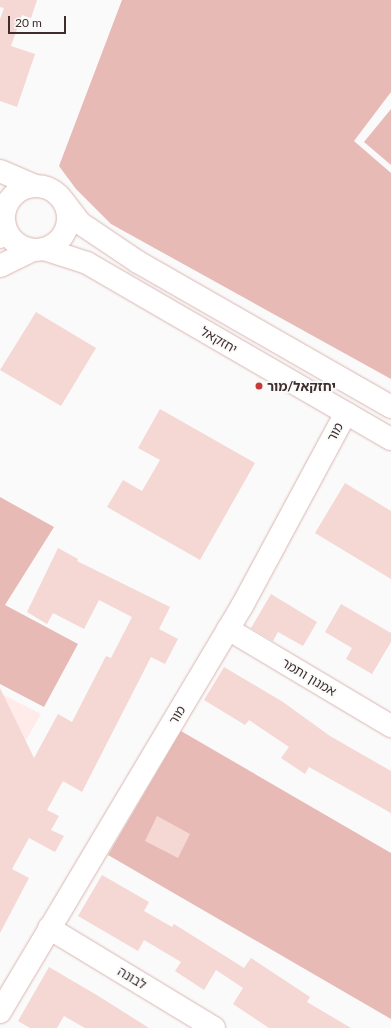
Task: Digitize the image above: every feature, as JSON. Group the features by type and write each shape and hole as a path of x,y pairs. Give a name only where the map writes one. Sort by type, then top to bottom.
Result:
{"street":[{"path":"0,171 35,186 52,190 65,203 80,223 120,251 391,406"},
{"path":"35,186 17,192 5,209 2,224 15,242 39,250"},
{"path":"0,266 39,250 54,246 66,231 69,222 65,203"},
{"name":"יחזקאל","path":"39,250 87,263 391,439"},
{"name":"מור","path":"0,1012 228,629 346,413"},
{"name":"אמנון ותמר","path":"228,629 391,726"},
{"name":"לבונה","path":"49,928 214,1028"}],"shaded area":[{"path":"122,0 391,0 391,92 354,141 391,173 391,379 111,224 76,189 59,166"},
{"path":"391,109 391,165 364,142"},
{"path":"0,497 54,527 5,605 78,644 44,707 0,684"},
{"path":"0,693 41,714 0,785"},
{"path":"181,731 391,853 391,1019 108,855"}],"building":[{"path":"0,0 37,0 31,18 22,15 11,46 35,54 17,107 0,101 0,19 4,8 0,7"},
{"path":"36,312 96,348 61,406 0,370"},
{"path":"160,409 255,463 200,560 107,507 123,480 142,491 160,460 138,448"},
{"path":"345,483 391,511 391,579 315,533"},
{"path":"58,548 78,559 77,561 170,607 159,629 178,639 165,664 151,657 82,792 63,781 47,810 59,816 51,830 64,836 55,852 29,838 12,869 29,878 0,933 0,688 34,758 58,714 72,722 106,656 111,658 132,617 99,600 84,629 53,613 47,624 27,612"},
{"path":"271,594 317,622 303,646 278,632 273,641 251,628"},
{"path":"341,604 391,633 391,642 372,674 346,659 352,648 325,632"},
{"path":"224,667 283,702 330,736 391,771 391,813 309,767 305,774 281,758 289,747 249,720 245,725 204,700"},
{"path":"157,816 190,834 178,858 145,841"},
{"path":"102,875 149,902 144,911 172,927 174,924 244,968 251,958 310,997 307,1002 351,1028 269,1028 233,1004 243,988 216,970 204,990 175,971 181,962 144,940 138,951 78,916"},
{"path":"49,967 149,1028 85,1028 64,1016 57,1028 30,1028 18,1021"}],"place":[{"name":"יחזקאל/מור","path":"259,386"}]}
